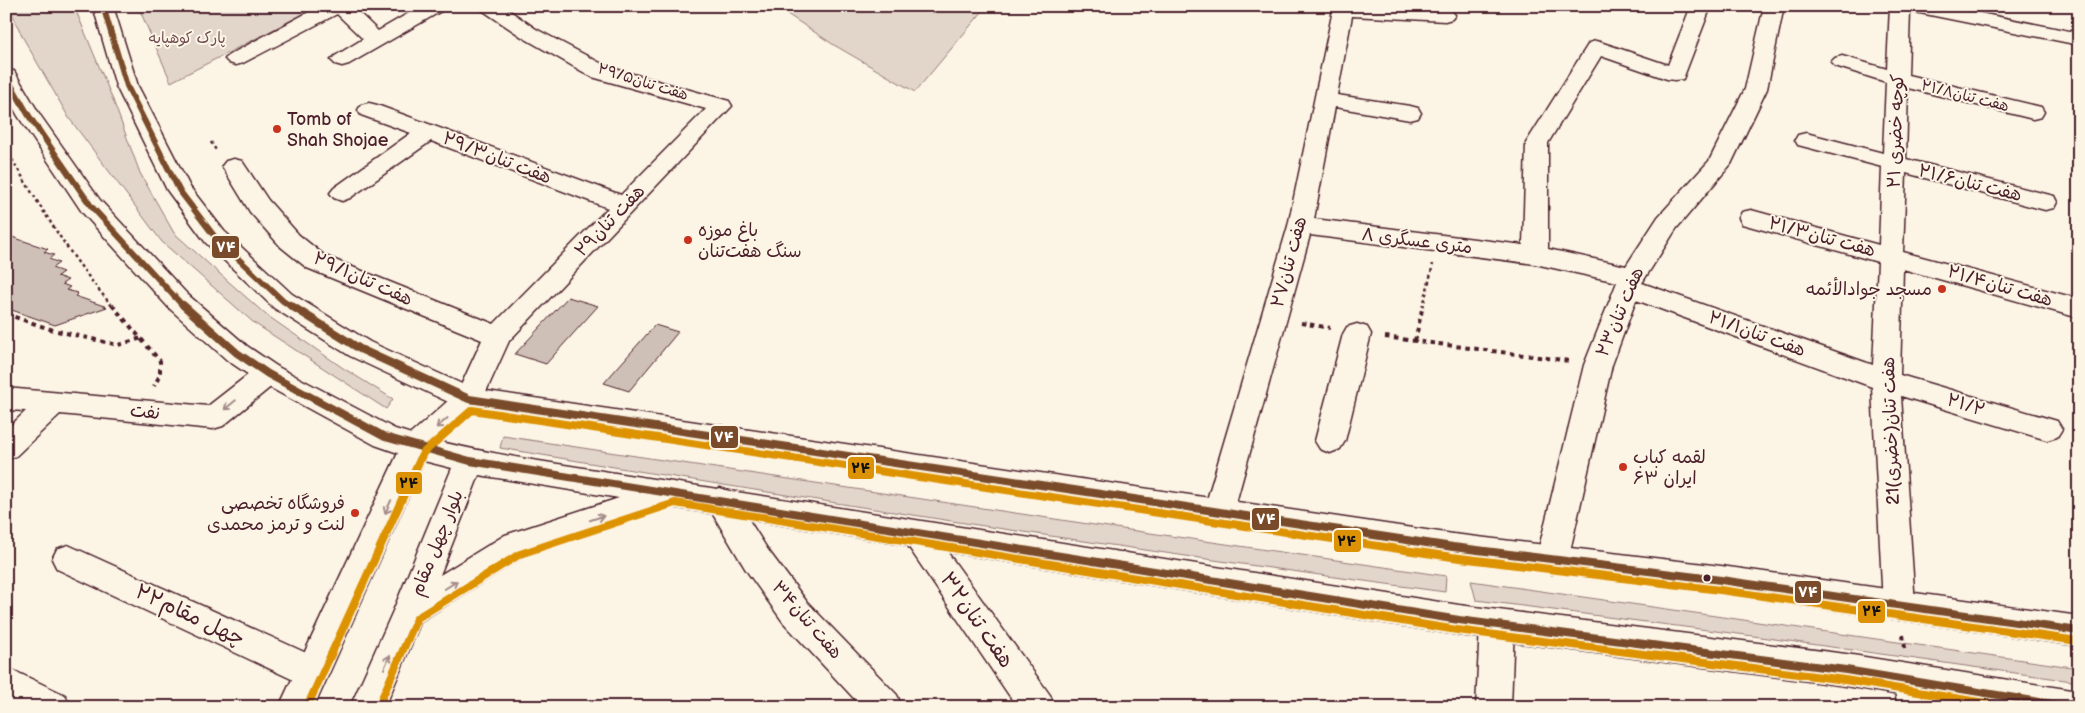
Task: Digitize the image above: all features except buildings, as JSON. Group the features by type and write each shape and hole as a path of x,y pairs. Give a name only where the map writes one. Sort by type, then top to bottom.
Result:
{"street":[{"path":"103,6 127,86 178,190 215,237 283,301 360,349 469,399 1552,560 1721,580 2079,631"},
{"path":"236,59 338,6 376,40"},
{"path":"342,60 436,6"},
{"name":"۲۹/۵هفت تنان","path":"490,6 529,33 600,72 721,106"},
{"path":"1535,255 1537,143 1596,47 1675,74 1701,6"},
{"name":"هفت تنان۲۳","path":"1552,560 1598,365 1631,282 1667,223 1719,164 1756,89 1774,6"},
{"name":"کوچه خضری ۲۱","path":"1892,256 1900,6"},
{"path":"1914,6 2079,39"},
{"name":"هفت تنان۲۷","path":"1219,510 1300,226 1343,10 1445,16"},
{"name":"۲۱/۸هفت تنان","path":"1842,62 1898,79 2033,112"},
{"path":"6,76 29,116 91,206 178,301 237,353 268,374 385,437 415,447 470,461 917,534 1496,625 1846,670 1913,694 2072,707"},
{"path":"1324,99 1410,114"},
{"name":"هفت تنان۲۹","path":"469,399 498,336 721,106"},
{"name":"۲۹/۳هفت تنان","path":"369,110 624,206"},
{"path":"342,192 428,132"},
{"name":"۲۱/۶هفت تنان","path":"1806,140 2045,202"},
{"name":"۲۹/۱هفت تنان","path":"225,159 259,206 290,241 316,262 498,336"},
{"name":"۲۱/۳هفت تنان","path":"1751,218 1892,256"},
{"name":"۸ متری عسگری","path":"1300,226 1535,255 1631,282"},
{"name":"۲۱/۴هفت تنان","path":"1892,256 2079,309"},
{"name":"21هفت تنان(خضری)","path":"1892,256 1886,381 1899,605"},
{"name":"۲۱/۱هفت تنان","path":"1631,282 1886,381"},
{"path":"1330,441 1357,334"},
{"name":"نفت","path":"6,399 213,418 268,374"},
{"name":"۲۱/۲","path":"1886,381 2047,429"},
{"path":"296,707 415,447 469,399"},
{"path":"6,448 54,402"},
{"name":"بلوار چهل مقام","path":"367,707 409,611 470,461"},
{"path":"409,611 516,545 674,493"},
{"name":"هفت تنان۳۴","path":"720,501 757,560 795,612 885,707"},
{"name":"هفت تنان۳۲","path":"917,534 1038,707"},
{"name":"چهل مقام۲۲","path":"68,559 312,672"},
{"path":"1494,707 1496,625"},
{"path":"6,683 53,707"}],"path":[{"path":"212,142 225,159"},
{"path":"6,149 40,208 95,286 160,361 160,375 140,412"},
{"path":"1415,341 1438,244"},
{"path":"6,314 53,330 118,345 142,338"},
{"path":"1274,317 1357,334 1598,365"},
{"path":"1899,605 1913,694"}],"green space":[{"path":"9,6 74,6 113,100 140,173 174,233 265,314 343,368 393,399 386,409 254,323 162,242 69,118 22,36"},
{"name":"پارک کوهپایه","path":"138,6 319,6 171,82"},
{"path":"775,6 987,6 915,92 834,45"},
{"path":"503,436 1446,576 1445,592 1090,542 618,468 500,448"},
{"path":"1471,581 2079,668 2079,682 1746,635 1476,600"}],"transit line":[{"name":"۷۴","path":"103,6 127,86 179,190 215,237 283,301 360,349 469,399 1453,547 1721,580 2079,631"},
{"name":"۷۴","path":"6,76 29,116 91,206 178,301 237,353 268,374 385,437 470,461 526,471 1459,620 1846,670 2070,707"},
{"name":"۲۴","path":"307,707 423,453 472,410 1452,557 1720,590 2078,641"},
{"name":"۲۴","path":"378,707 417,618 520,554 675,503 1457,630 1845,680 2009,707"}],"place":[{"name":"Tomb of Shah Shojae","path":"277,129"},
{"name":"باغ‌ موزه سنگ هفت‌تنان","path":"688,240"},
{"name":"مسجد جوادالأئمه","path":"1942,289"},
{"name":"لقمه کباب ایران ۶۳","path":"1623,467"},
{"name":"فروشگاه تخصصی لنت و ترمز محمدی","path":"355,513"}]}
